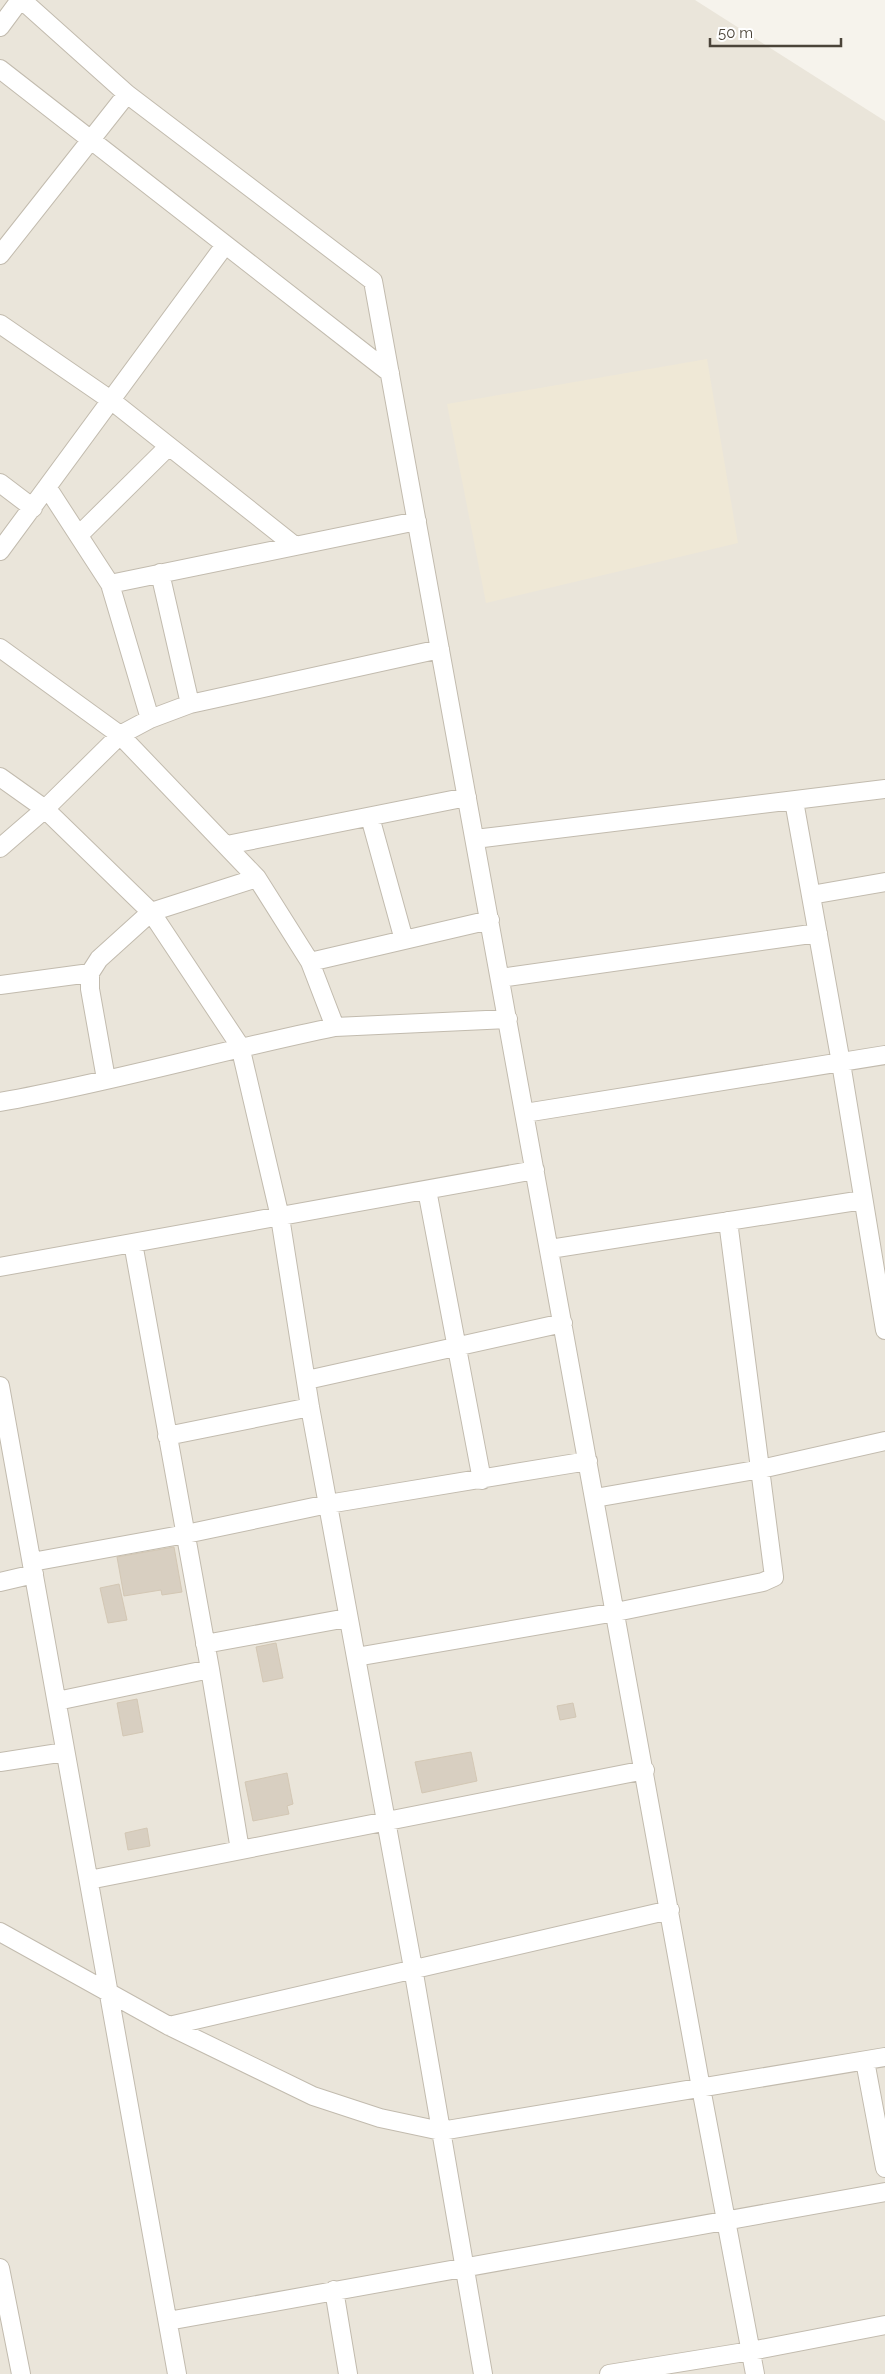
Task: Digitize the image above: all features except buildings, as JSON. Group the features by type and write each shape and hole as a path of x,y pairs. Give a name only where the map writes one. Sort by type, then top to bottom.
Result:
{"street":[{"path":"0,27 21,0 127,94 373,281 645,1770 701,2088 755,2374"},
{"path":"0,69 390,373"},
{"path":"0,255 127,94"},
{"path":"0,551 225,245"},
{"path":"0,324 112,401 295,546"},
{"path":"79,535 169,446"},
{"path":"0,483 32,508"},
{"path":"47,487 110,584 150,719"},
{"path":"110,584 417,521"},
{"path":"160,574 190,704"},
{"path":"0,648 120,735 257,878 310,962 335,1027"},
{"path":"0,848 44,809 120,735 150,719 190,704 440,649"},
{"path":"0,777 44,809 151,912 240,1046 280,1216 310,1407 347,1618 356,1657 413,1968 483,2374"},
{"path":"475,839 885,789"},
{"path":"227,845 467,797"},
{"path":"794,801 812,895 885,1327"},
{"path":"370,817 404,940"},
{"path":"106,1079 90,989 90,973 99,959 151,912 257,878"},
{"path":"812,895 885,882"},
{"path":"310,962 490,920"},
{"path":"500,978 818,933"},
{"path":"0,985 90,973"},
{"path":"0,1102 68,1090 240,1046 335,1027 508,1019"},
{"path":"525,1113 885,1055"},
{"path":"0,1267 535,1170"},
{"path":"427,1190 482,1480"},
{"path":"550,1249 863,1200"},
{"path":"356,1657 616,1612 763,1582 774,1577 728,1221"},
{"path":"133,1243 206,1644 240,1850"},
{"path":"307,1380 458,1348 563,1323"},
{"path":"0,1386 4,1426 33,1568 178,2374"},
{"path":"168,1436 310,1407"},
{"path":"595,1498 761,1469 885,1441"},
{"path":"0,1582 33,1568 328,1504 588,1461"},
{"path":"206,1644 347,1618"},
{"path":"57,1701 210,1669"},
{"path":"0,1762 65,1752"},
{"path":"89,1880 645,1770"},
{"path":"169,2026 670,1910"},
{"path":"0,1932 169,2026 314,2096 380,2118 441,2132 885,2057"},
{"path":"865,2061 885,2168"},
{"path":"168,2321 885,2192"},
{"path":"0,2268 21,2374"},
{"path":"334,2290 348,2374"},
{"path":"609,2374 751,2351 885,2325"}],"shaded area":[{"path":"0,0 695,0 885,121 885,2374 0,2374"},
{"path":"707,359 738,543 486,603 447,404"}]}
